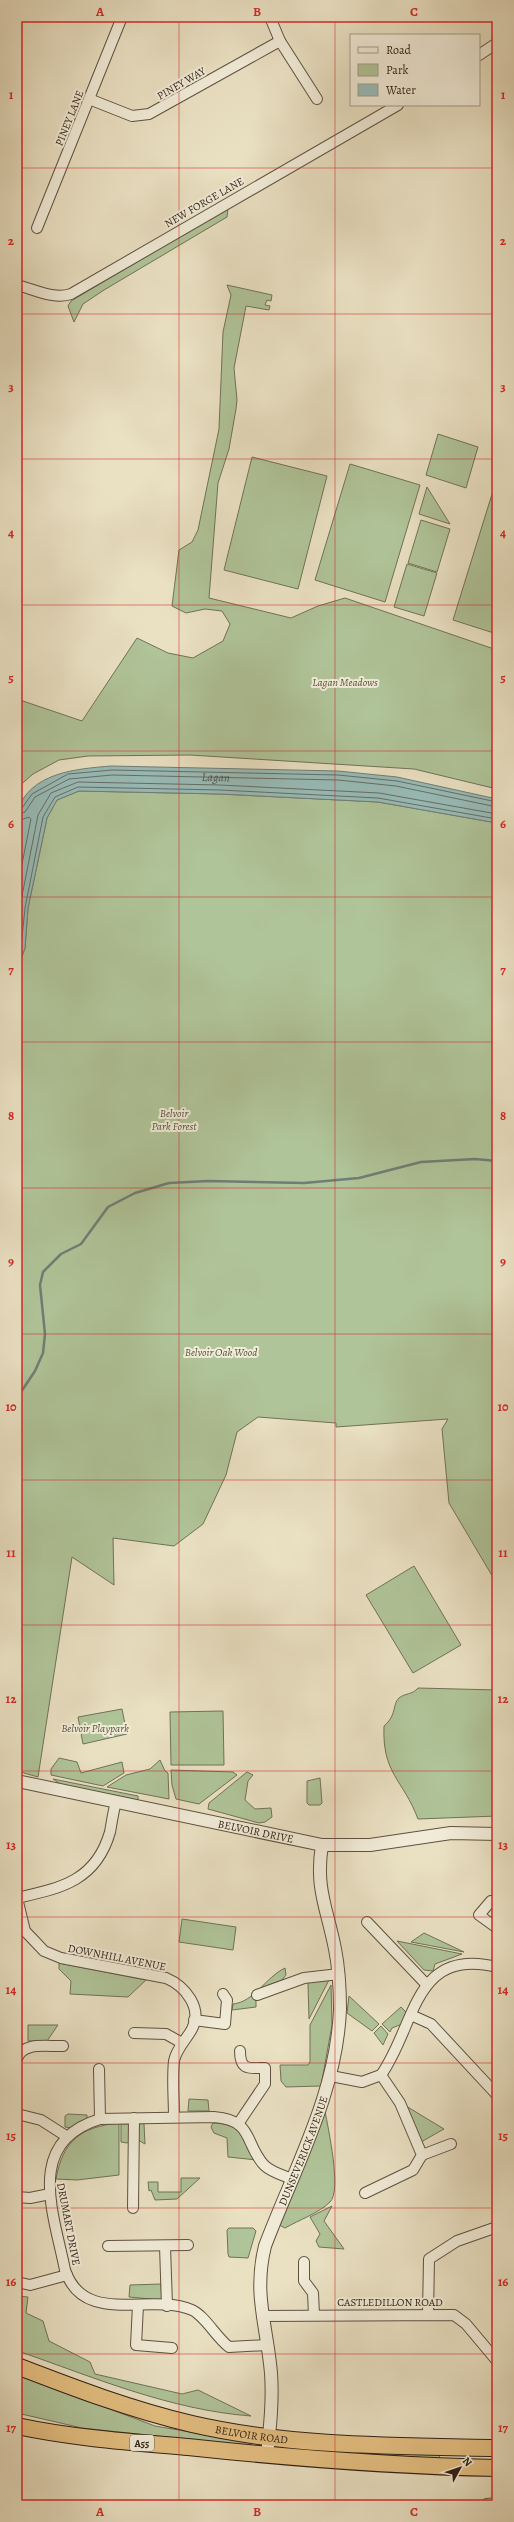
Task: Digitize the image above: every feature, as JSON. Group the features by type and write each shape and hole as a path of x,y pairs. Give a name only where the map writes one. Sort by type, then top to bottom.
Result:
{"highway":[{"name":"BELVOIR ROAD","path":"17,2366 69,2386 163,2417 269,2437 353,2444 497,2448"},
{"name":"BELVOIR ROAD","path":"17,2426 66,2435 267,2455 448,2467 497,2468"}],"street":[{"name":"PINEY LANE","path":"37,228 122,17"},
{"path":"270,17 280,41 317,99"},
{"name":"PINEY WAY","path":"89,99 132,116 149,114 280,41"},
{"path":"480,54 497,42"},
{"name":"NEW FORGE LANE","path":"17,285 55,296 71,294 396,106"},
{"name":"BELVOIR DRIVE","path":"17,1781 322,1845 370,1845 451,1833 497,1834"},
{"path":"17,1898 55,1890 77,1881 94,1866 108,1837 116,1802"},
{"name":"DUNSEVERICK AVENUE","path":"267,2455 272,2393 259,2292 261,2263 265,2246 331,2076 338,2042 339,1974 332,1935 320,1893 319,1872 322,1845"},
{"name":"DOWNHILL AVENUE","path":"17,1898 25,1931 44,1951 61,1958 166,1978 177,1983 190,1996 194,2020"},
{"path":"491,1901 479,1915 497,1928"},
{"path":"366,1922 426,1984"},
{"path":"331,2076 362,2082 380,2075 426,1984 445,1970 458,1965 473,1962 497,1967"},
{"path":"257,1995 304,1978 339,1974"},
{"path":"174,2117 174,2060 182,2043 193,2028 194,2020 225,2024 227,2000 223,1994"},
{"path":"410,2015 431,2024 497,2095"},
{"path":"134,2032 166,2034 182,2043"},
{"path":"17,2059 19,2052 27,2047 63,2046"},
{"path":"240,2051 240,2061 243,2066 248,2068 265,2068 265,2084 238,2124 248,2134 264,2165 292,2179"},
{"path":"99,2069 100,2119"},
{"path":"380,2075 400,2102 422,2155"},
{"path":"17,2114 41,2120 66,2136"},
{"name":"DRUMART DRIVE","path":"238,2124 226,2118 174,2117 100,2119 89,2122 66,2136 53,2158 49,2170 50,2194 67,2275 74,2290 89,2300 138,2305 167,2306 193,2310 229,2347 267,2345"},
{"path":"134,2118 134,2208"},
{"path":"365,2193 413,2170 422,2155 451,2144"},
{"path":"17,2196 30,2198 50,2194"},
{"path":"428,2314 429,2259 457,2241 497,2227"},
{"path":"108,2246 188,2246"},
{"path":"165,2246 167,2306"},
{"path":"304,2262 304,2281 313,2293 314,2315"},
{"path":"17,2282 30,2285 67,2275"},
{"path":"138,2305 136,2345 172,2348"},
{"name":"CASTLEDILLON ROAD","path":"262,2316 454,2315 460,2318 497,2361"},
{"path":"487,2505 497,2504"}],"green space":[{"path":"228,208 227,217 83,304 74,322 68,306 71,301"},
{"name":"Lagan Meadows","path":"227,285 272,295 271,301 267,300 265,305 270,306 269,310 246,306 234,368 237,400 236,409 229,449 218,483 209,598 291,618 318,606 345,598 497,650 497,789 414,769 190,755 88,756 59,760 33,774 17,788 17,699 82,721 137,638 168,653 193,658 223,641 230,624 222,611 205,609 186,613 172,606 179,550 192,542 198,530 219,429 223,332 231,295"},
{"path":"438,434 478,447 466,488 426,475"},
{"path":"252,457 327,476 298,589 224,570"},
{"path":"350,464 420,485 385,602 315,580"},
{"path":"497,478 497,634 453,620"},
{"path":"427,487 450,524 419,514"},
{"path":"421,520 450,529 437,572 408,563"},
{"path":"407,564 437,573 424,616 394,607"},
{"name":"Belvoir Park Forest","path":"79,791 220,794 378,802 497,823 497,1584 449,1503 442,1429 448,1419 336,1427 336,1423 258,1417 237,1432 226,1475 203,1524 174,1546 113,1538 114,1585 72,1557 38,1777 17,1771 17,970 25,948 28,908 47,818 57,800"},
{"path":"414,1566 461,1645 413,1673 366,1595"},
{"path":"418,1688 497,1690 497,1816 418,1819 412,1805 390,1766 386,1755 384,1742 384,1726 391,1718 399,1698 413,1692"},
{"name":"Belvoir Playpark","path":"122,1709 127,1734 83,1744 78,1717"},
{"path":"223,1711 224,1765 171,1765 170,1712"},
{"path":"59,1758 77,1762 81,1773 122,1762 124,1773 103,1786 51,1775 51,1769"},
{"path":"160,1760 165,1771 168,1773 169,1799 107,1787 126,1775 150,1769"},
{"path":"171,1770 233,1772 237,1775 199,1804 176,1799 172,1785"},
{"path":"247,1772 253,1775 248,1781 245,1800 255,1809 271,1808 272,1817 265,1822 259,1823 208,1809 209,1803"},
{"path":"320,1778 322,1803 320,1805 309,1805 307,1803 307,1781"},
{"path":"53,1779 138,1796 138,1800 62,1785"},
{"path":"182,1919 236,1927 233,1950 179,1942"},
{"path":"424,1933 464,1952 411,1942"},
{"path":"397,1941 462,1954 435,1964 433,1971 424,1970"},
{"path":"59,1963 146,1980 128,1997 70,1994 71,1981 59,1969"},
{"path":"285,1968 286,1975 282,1980 260,1989 272,1977"},
{"path":"329,1980 309,2019 308,1983 310,1981"},
{"path":"331,1985 332,2025 321,2086 286,2087 281,2081 280,2065 308,2065 310,2062 310,2025"},
{"path":"256,1992 256,2007 232,2010 233,2004 247,1999"},
{"path":"349,1996 379,2024 372,2031 347,2013"},
{"path":"401,2007 407,2013 402,2024 392,2028 390,2032 382,2024"},
{"path":"28,2025 58,2025 47,2041 28,2041"},
{"path":"381,2026 388,2034 383,2045 374,2033"},
{"path":"189,2099 208,2100 209,2111 188,2111"},
{"path":"406,2106 444,2129 421,2142"},
{"path":"325,2111 333,2159 335,2186 333,2196 330,2202 320,2210 285,2228 279,2225"},
{"path":"68,2114 87,2115 87,2119 71,2128 65,2127 65,2116"},
{"path":"119,2123 119,2175 77,2180 56,2179 63,2154 76,2138 84,2132 94,2128"},
{"path":"141,2123 144,2124 145,2144 138,2140 138,2127"},
{"path":"213,2123 230,2126 236,2129 257,2160 228,2157 227,2138 214,2133 211,2127"},
{"path":"121,2124 129,2124 131,2129 130,2141 127,2143 121,2142"},
{"path":"181,2178 200,2178 177,2199 155,2200 151,2190 149,2191 148,2182 158,2182 158,2192 181,2192"},
{"path":"332,2206 324,2221 344,2249 319,2247 316,2241 320,2234 310,2217"},
{"path":"229,2228 253,2228 256,2231 248,2258 229,2257 227,2230"},
{"path":"161,2284 162,2298 160,2300 129,2297 130,2285"},
{"path":"17,2296 28,2297 26,2313 43,2321 49,2341 90,2362 95,2374 182,2394 198,2390 251,2416 221,2413 161,2400 18,2351"},
{"path":"17,2374 155,2426 250,2442 250,2446 82,2428 17,2413"},
{"path":"293,2448 439,2453 440,2459"}],"water":[{"name":"Lagan","path":"111,766 338,771 397,777 497,799 497,823 378,802 220,794 79,791 57,800 47,818 28,908 25,948 17,970 17,811 24,798 33,788 44,780 70,771"}],"waterway":[{"path":"17,1398 35,1371 43,1353 45,1334 40,1285 43,1272 61,1254 81,1244 108,1207 135,1193 169,1183 208,1181 304,1183 359,1178 421,1162 475,1159 497,1161"}],"park label":[{"name":"Belvoir Oak Wood","path":"221,1352"}]}
